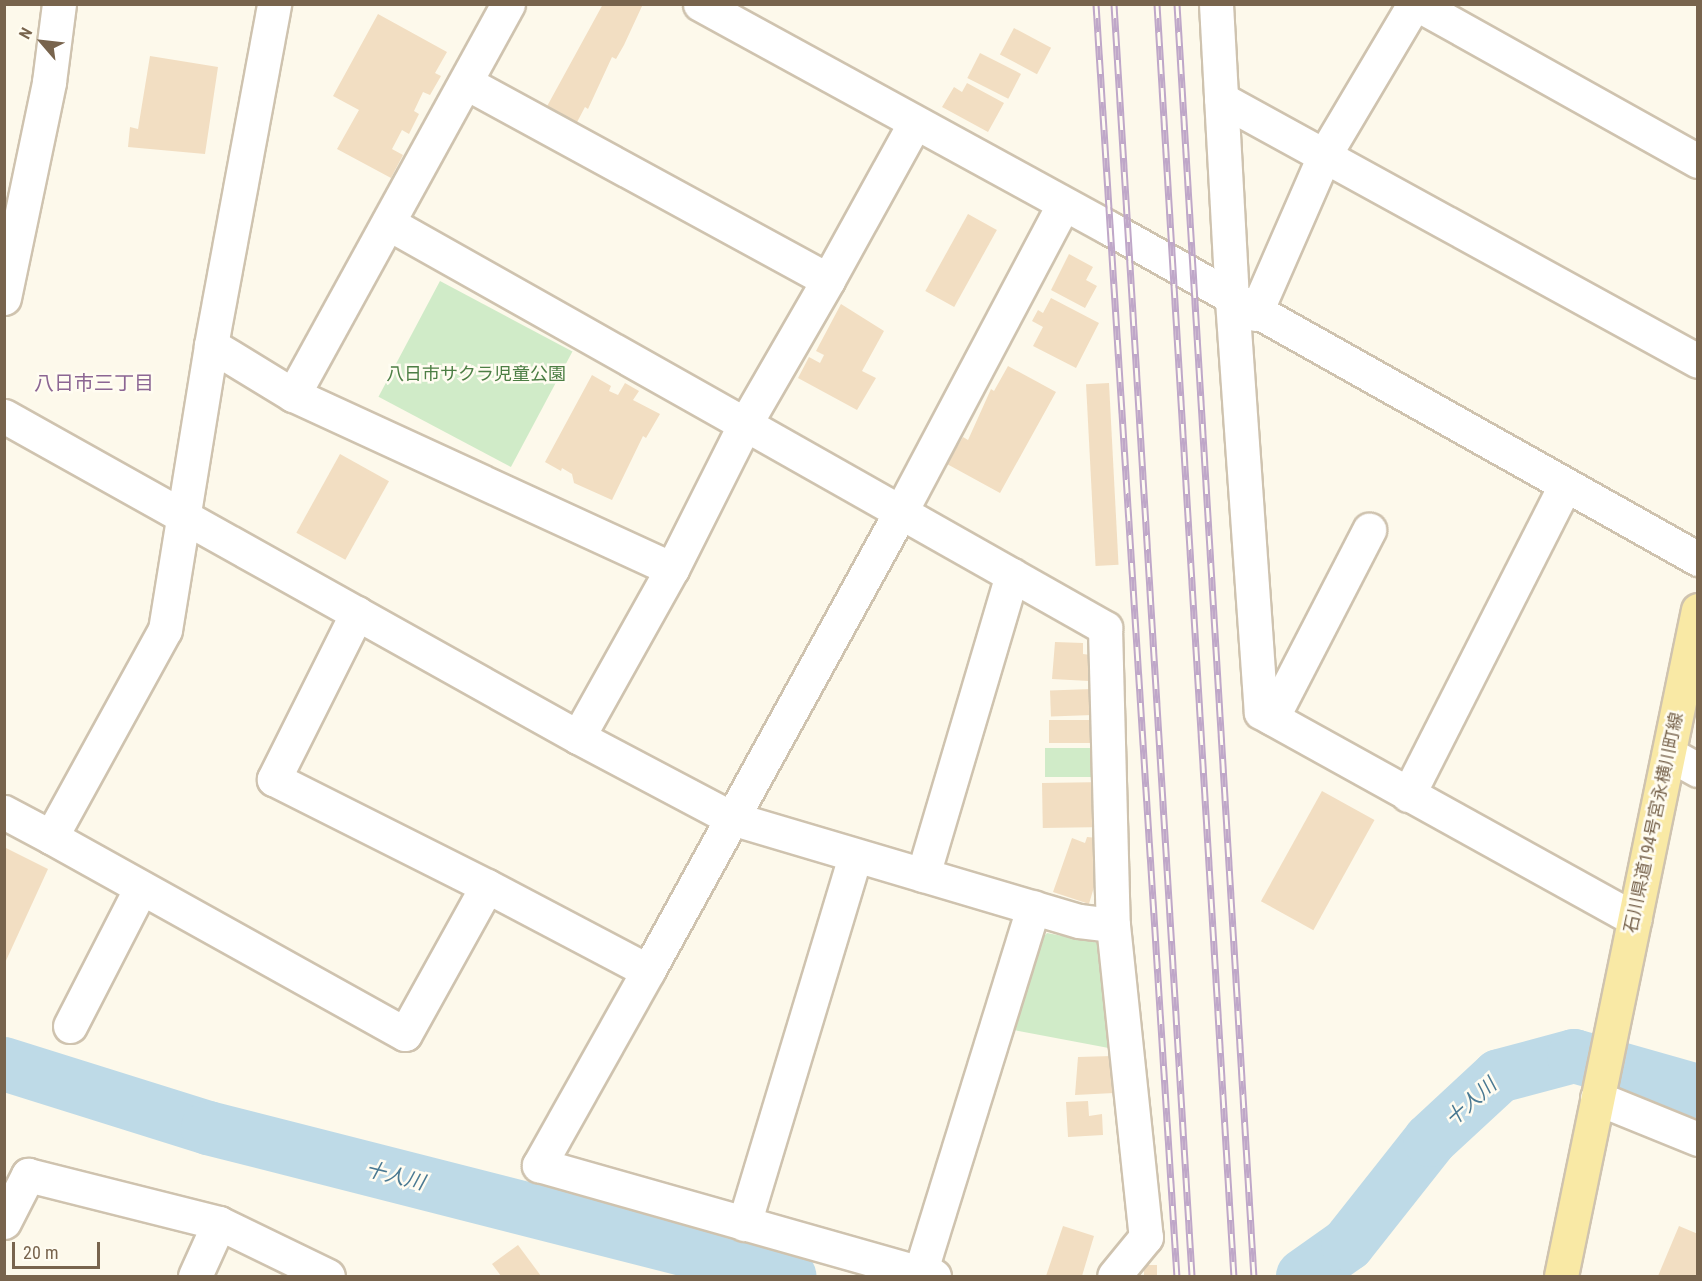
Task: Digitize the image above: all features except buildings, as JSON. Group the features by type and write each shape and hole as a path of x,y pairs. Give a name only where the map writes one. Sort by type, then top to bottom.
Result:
{"main road":[{"name":"石川県道194号宮永横川町線","path":"1597,1098 1612,1036 1698,610"},
{"path":"1561,1276 1597,1098"}],"street":[{"path":"4,298 49,82 59,4"},
{"path":"51,837 165,630 211,345 274,4"},
{"path":"293,395 508,4"},
{"path":"700,4 1564,487 1698,559"},
{"path":"1216,4 1221,99 1243,307 1261,712 1634,919"},
{"path":"1243,307 1325,154 1415,4 1698,161"},
{"path":"466,83 828,280"},
{"path":"1221,99 1325,154 1698,361"},
{"path":"578,737 672,569 745,424 914,124"},
{"path":"1033,907 927,1275 539,1165 900,513 1063,205"},
{"path":"388,223 1105,628 1113,925 1146,1237 1114,1276"},
{"path":"211,345 293,395 672,569"},
{"path":"4,417 184,514 578,737 731,818 1079,921 1113,925"},
{"path":"1408,795 1564,487"},
{"path":"1272,718 1370,530"},
{"path":"923,875 1012,575"},
{"path":"357,613 274,779 488,886 648,971"},
{"path":"1669,754 1698,770"},
{"path":"4,812 405,1034 488,886"},
{"path":"744,1224 855,856"},
{"path":"70,1026 141,888"},
{"path":"1597,1098 1698,1139"},
{"path":"4,1222 28,1175 219,1223 328,1276"},
{"path":"195,1276 219,1223"}],"green space":[{"name":"八日市サクラ児童公園","path":"440,281 572,351 511,467 378,397"},
{"path":"1045,748 1105,748 1105,777 1045,777"},
{"path":"1047,933 1099,943 1114,1049 1014,1030 1036,945"}],"waterway":[{"name":"十人川","path":"1303,1276 1348,1244 1430,1140 1499,1076 1574,1056 1698,1091"},
{"name":"十人川","path":"4,1064 208,1128 789,1276"}],"railway":[{"path":"1096,4 1177,1276"},
{"path":"1114,4 1192,1276"},
{"path":"1157,4 1234,1276"},
{"path":"1177,4 1254,1276"}],"district":[{"name":"八日市三丁目","path":"94,383"}]}
